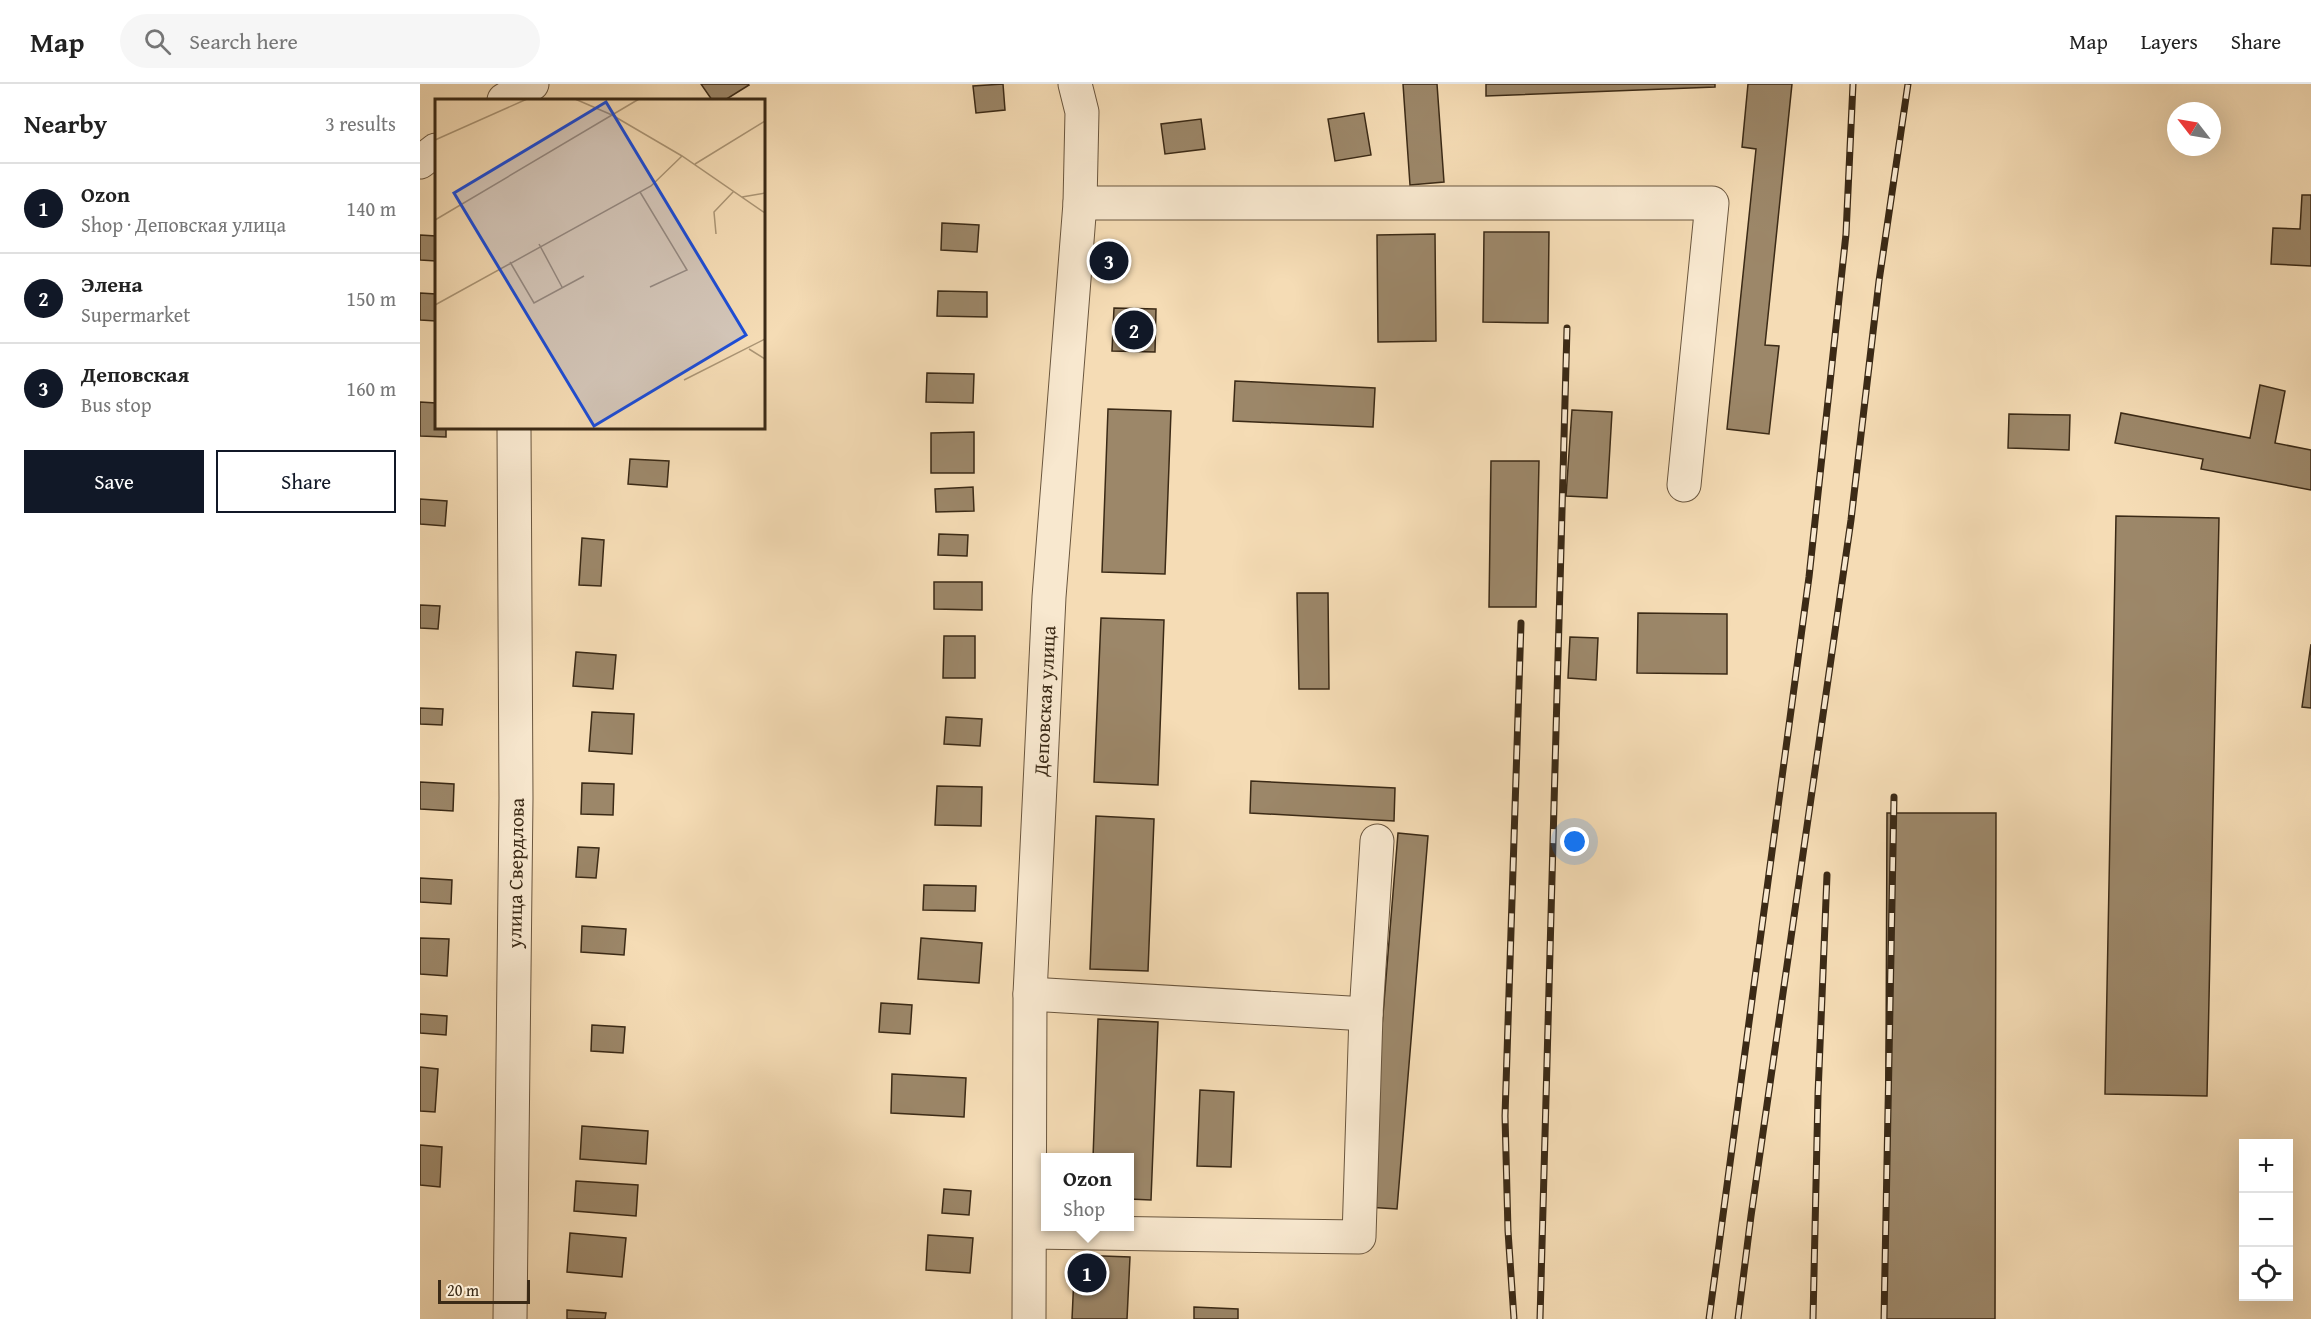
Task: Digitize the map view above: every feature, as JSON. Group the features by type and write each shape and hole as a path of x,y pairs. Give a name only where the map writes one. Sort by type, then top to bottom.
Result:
{"street":[{"name":"Деповская улица","path":"1029,1319 1030,994 1049,597 1080,203 1082,112 1075,84"},
{"path":"420,162 435,151"},
{"path":"1080,203 1712,203 1684,485"},
{"name":"улица Свердлова","path":"510,1319 516,798 514,429"},
{"path":"1031,1232 1359,1237 1365,1014 1377,841"},
{"path":"1030,994 1365,1014"}],"building":[{"path":"701,84 749,85 727,99 711,99"},
{"path":"1003,84 1005,110 976,113 973,86"},
{"path":"1403,84 1437,84 1444,182 1410,185"},
{"path":"1486,84 1715,84 1715,87 1486,96"},
{"path":"1748,84 1792,84 1765,345 1779,346 1769,434 1727,429 1756,149 1742,147"},
{"path":"1364,113 1371,155 1335,161 1328,119"},
{"path":"1201,119 1205,149 1165,154 1161,124"},
{"path":"2302,195 2311,195 2311,266 2271,264 2273,228 2300,229"},
{"path":"942,223 979,225 977,252 941,250"},
{"path":"1484,232 1549,232 1548,323 1483,322"},
{"path":"1435,234 1436,341 1378,342 1377,235"},
{"path":"420,235 435,236 435,261 420,260"},
{"path":"938,291 987,292 987,317 937,316"},
{"path":"420,293 435,294 435,321 420,320"},
{"path":"1114,308 1156,309 1155,352 1112,351"},
{"path":"927,373 974,374 973,403 926,402"},
{"path":"1235,381 1375,388 1373,427 1233,421"},
{"path":"2260,385 2285,391 2275,443 2311,450 2311,490 2201,469 2203,459 2115,443 2121,413 2250,438"},
{"path":"420,402 435,403 435,429 446,429 446,437 420,436"},
{"path":"1108,409 1171,411 1165,574 1102,572"},
{"path":"1572,410 1612,412 1607,498 1566,496"},
{"path":"2009,414 2070,415 2069,450 2008,448"},
{"path":"974,432 974,473 931,473 931,433"},
{"path":"630,459 669,461 667,487 628,484"},
{"path":"1491,461 1539,461 1536,607 1489,607"},
{"path":"973,487 974,511 936,512 935,489"},
{"path":"420,499 447,501 445,526 420,524"},
{"path":"2116,516 2219,518 2207,1096 2105,1094"},
{"path":"939,534 968,535 967,556 938,555"},
{"path":"582,538 604,540 601,586 579,585"},
{"path":"934,582 982,582 982,610 934,609"},
{"path":"1297,593 1328,593 1329,689 1299,689"},
{"path":"420,605 440,606 438,629 420,628"},
{"path":"1638,613 1727,614 1727,674 1637,673"},
{"path":"1101,618 1164,620 1158,785 1094,782"},
{"path":"944,636 975,636 975,678 943,678"},
{"path":"1570,637 1598,638 1596,680 1568,678"},
{"path":"2311,644 2311,708 2302,707"},
{"path":"576,652 616,655 613,689 573,686"},
{"path":"420,708 443,709 442,725 420,724"},
{"path":"592,712 634,714 632,754 589,751"},
{"path":"946,717 982,719 980,746 944,744"},
{"path":"1251,781 1395,788 1394,821 1250,813"},
{"path":"420,782 454,784 453,811 420,809"},
{"path":"582,783 614,784 613,815 581,814"},
{"path":"937,786 982,787 981,826 935,825"},
{"path":"1887,813 1996,813 1995,1319 1885,1319"},
{"path":"1096,816 1154,819 1148,971 1090,969"},
{"path":"1398,833 1428,836 1397,1209 1367,1207"},
{"path":"578,847 599,848 596,878 576,877"},
{"path":"420,878 452,880 451,904 420,902"},
{"path":"924,885 976,886 975,911 923,910"},
{"path":"582,926 626,929 624,955 581,952"},
{"path":"420,938 449,939 447,976 420,974"},
{"path":"921,938 982,943 979,983 918,979"},
{"path":"881,1003 912,1005 910,1034 879,1032"},
{"path":"420,1014 447,1016 446,1035 420,1033"},
{"path":"1098,1019 1158,1022 1151,1200 1134,1199 1134,1153 1093,1153"},
{"path":"592,1025 625,1027 623,1053 591,1051"},
{"path":"420,1067 438,1069 435,1112 420,1111"},
{"path":"892,1074 966,1078 964,1117 891,1113"},
{"path":"1200,1090 1234,1092 1231,1167 1197,1166"},
{"path":"582,1126 648,1131 646,1164 580,1159"},
{"path":"420,1145 442,1147 440,1187 420,1185"},
{"path":"576,1181 638,1185 636,1216 574,1211"},
{"path":"944,1189 971,1191 969,1215 942,1213"},
{"path":"570,1233 626,1238 622,1277 567,1272"},
{"path":"928,1235 973,1238 970,1273 926,1270"},
{"path":"1075,1255 1130,1257 1127,1319 1072,1319"},
{"path":"1194,1307 1238,1309 1238,1319 1194,1319"},
{"path":"567,1310 606,1313 605,1319 567,1319"}],"railway":[{"path":"1709,1319 1809,577 1846,234 1853,84"},
{"path":"1738,1319 1851,520 1879,281 1908,84"},
{"path":"1540,1319 1567,328"},
{"path":"1514,1319 1508,1231 1505,1116 1521,623"},
{"path":"1884,1319 1894,797"},
{"path":"1813,1319 1818,1094 1827,875"}],"place":[{"name":"Деповская","path":"1109,261"},
{"name":"Элена","path":"1134,330"},
{"name":"Ozon","path":"1087,1273"}]}
